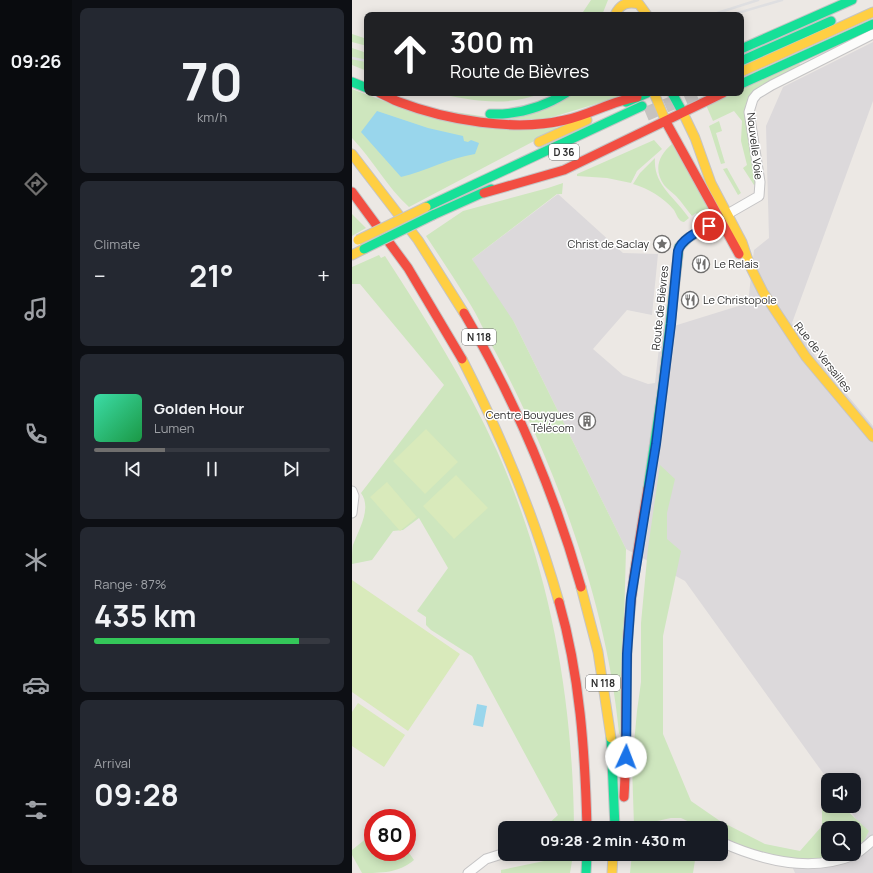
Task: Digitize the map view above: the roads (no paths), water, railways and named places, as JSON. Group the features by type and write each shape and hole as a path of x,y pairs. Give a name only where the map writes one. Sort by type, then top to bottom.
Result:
{"main road":[{"path":"744,48 852,0"},
{"path":"617,12 622,2 638,2 646,12"},
{"path":"744,60 873,2"},
{"path":"744,71 873,12"},
{"path":"744,83 873,24"},
{"path":"352,82 364,87"},
{"path":"388,96 401,103 464,118 498,124 526,126 550,124 567,120 596,112 624,99 637,97"},
{"path":"396,96 462,111 494,115 513,114 531,110 548,104 561,96"},
{"name":"Rue de Versailles","path":"655,96 666,122 723,217"},
{"name":"Rue de Versailles","path":"674,96 695,135 723,217 740,256 750,266 764,295 794,343 812,367 873,437"},
{"name":"D 36","path":"484,193 564,170 666,122 716,96"},
{"name":"D 36","path":"533,145 637,97"},
{"name":"D 36","path":"352,255 433,215 484,193 525,170 644,110 481,181 355,242"},
{"name":"D 36","path":"481,181 491,170 522,152"},
{"name":"N 118","path":"352,154 406,222 460,304 508,393 550,490 579,579 596,644 610,728 615,821"},
{"name":"N 118","path":"352,192 395,250 450,334 477,385 511,463 544,553 565,624 580,704 586,773 587,821"},
{"path":"352,208 390,250 395,250"},
{"name":"Route de Bièvres","path":"622,821 625,778 627,654 631,598 664,383 679,247 688,238 723,217"},
{"path":"586,873 587,861"},
{"path":"612,873 613,861"}],"street":[{"name":"Nouvelle Voie","path":"723,217 759,196 760,182 749,112 753,99 772,85 873,34"},
{"path":"352,490 354,496 352,513"},
{"path":"728,845 774,865 791,870 811,870 833,865 853,856 873,840"},
{"path":"468,873 486,859 498,855"}],"water":[{"path":"377,111 428,128 463,136 464,141 468,142 471,140 479,143 475,154 456,158 401,177 361,132"},
{"path":"477,704 487,706 483,727 473,725"}],"tunnel":[{"path":"646,114 689,96"}],"railway":[{"path":"720,12 758,0"},
{"path":"741,12 782,0"},
{"path":"352,58 364,60"}],"place":[{"name":"Christ de Saclay","path":"662,244"},
{"name":"Le Relais","path":"701,264"},
{"name":"Le Christopole","path":"690,300"},
{"name":"Centre Bouygues Télécom","path":"587,421"}]}
